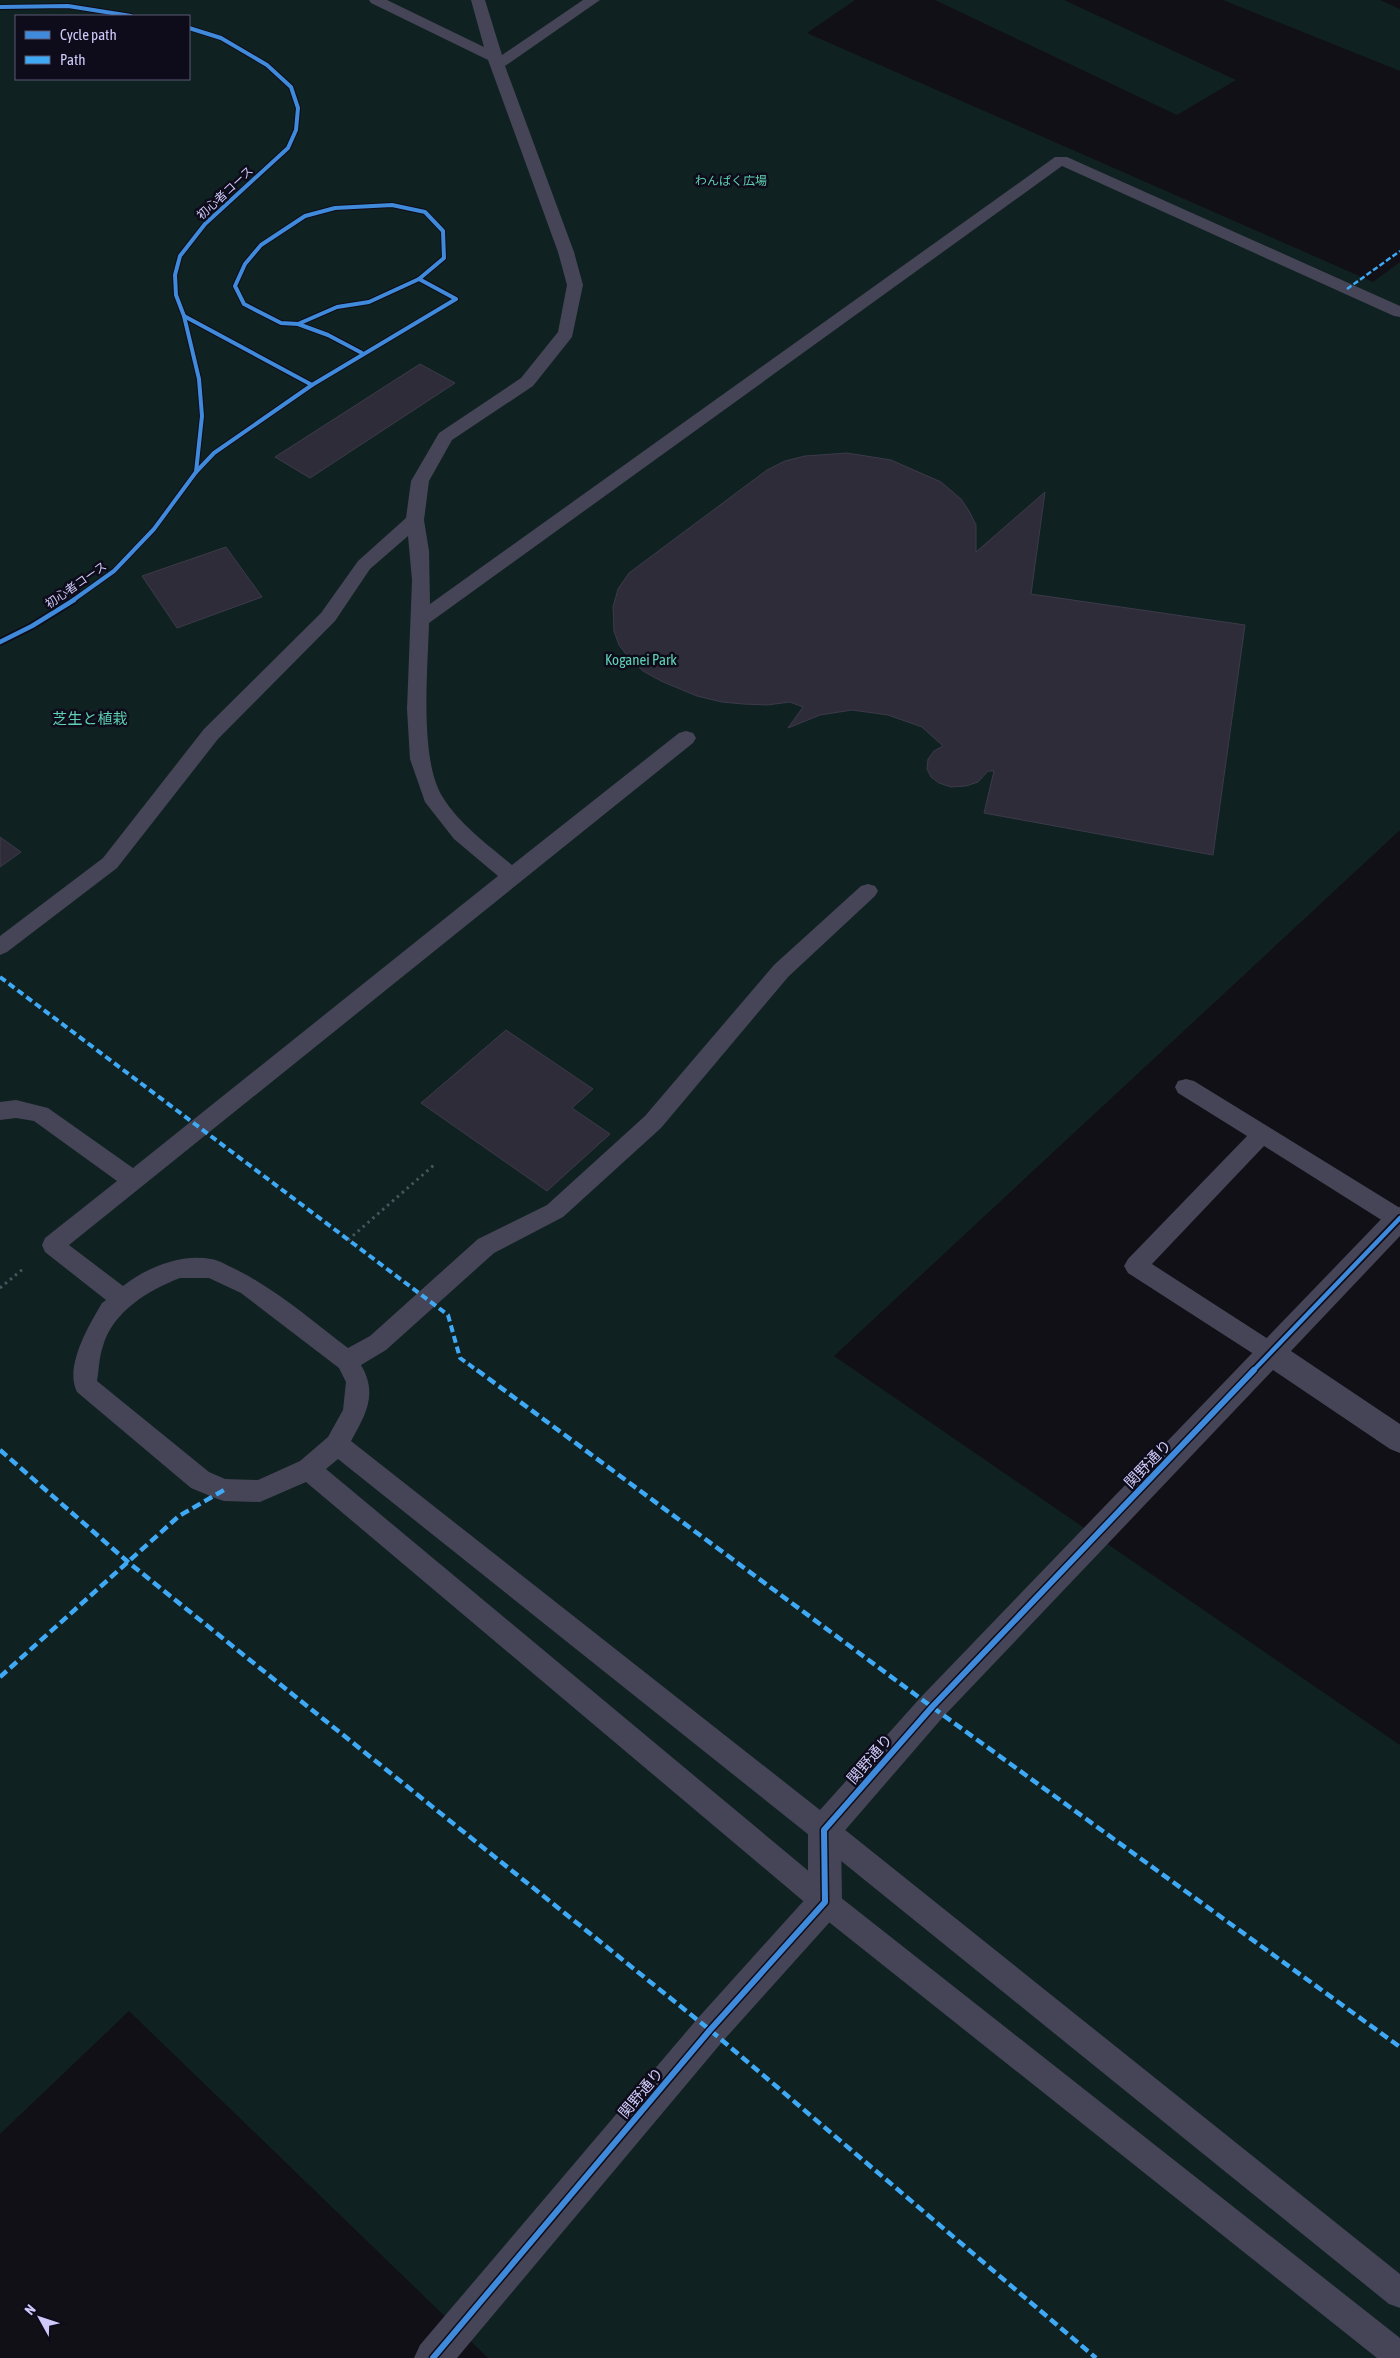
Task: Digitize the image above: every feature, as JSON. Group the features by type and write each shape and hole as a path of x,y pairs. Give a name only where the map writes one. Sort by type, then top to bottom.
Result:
{"street":[{"name":"関野通り","path":"824,1830 932,1708 1399,1218"},
{"path":"1271,1353 1400,1440"},
{"path":"824,1830 824,1902"},
{"name":"関野通り","path":"433,2358 710,2030 824,1902"}],"lane":[{"path":"376,0 496,61"},
{"path":"478,0 496,61 566,252 575,285 566,333 527,382 445,438 420,481 415,520 420,551 420,620 416,708 420,759 432,797 460,834 512,876"},
{"path":"496,61 593,0"},
{"path":"420,620 1060,160 1400,312"},
{"path":"0,947 110,863 211,734 328,617 364,564 415,520"},
{"path":"123,1300 53,1245 686,738"},
{"path":"347,1361 378,1343 486,1246 556,1211 653,1122 781,971 868,891"},
{"path":"1186,1087 1261,1135 1399,1218"},
{"path":"0,1111 16,1109 40,1114 133,1180"},
{"path":"1261,1135 1136,1266 1271,1353"},
{"path":"211,1268 249,1286 347,1361 358,1381 355,1411 337,1444 310,1469 260,1491 224,1490 200,1480 85,1385 91,1344 110,1310 123,1300 145,1282 179,1269 211,1268"},
{"path":"337,1444 824,1830 1400,2293"},
{"path":"310,1469 824,1902 1400,2357"}],"path":[{"path":"348,1240 434,1165"}],"green space":[{"name":"Koganei Park","path":"0,0 855,0 807,33 1373,282 1400,262 1400,830 834,1356 1400,1745 1400,2358 488,2358 129,2011 0,2134"},
{"path":"935,0 1064,0 1236,80 1177,115"},
{"path":"1223,0 1380,0 1400,9 1400,71"}],"building":[{"path":"420,364 455,383 310,478 275,457"},
{"path":"847,453 891,460 941,482 961,499 976,525 976,552 1045,492 1031,594 1245,625 1213,855 984,813 994,771 988,771 978,782 966,786 951,787 939,783 931,777 927,769 928,759 934,751 943,746 922,727 888,715 852,710 820,715 788,728 803,707 790,702 767,705 743,704 722,702 697,696 661,681 643,671 629,658 619,645 614,631 613,607 618,589 629,573 767,470 785,461 805,456"},
{"path":"226,547 262,597 177,628 142,576"},
{"path":"0,837 21,852 0,867"},
{"path":"506,1030 593,1089 572,1108 610,1134 547,1191 421,1103"}],"marked path":[{"path":"1347,289 1400,251"},
{"path":"0,977 448,1315 460,1358 932,1707 1400,2047"},
{"path":"0,1450 128,1562 710,2030 1096,2358"},
{"path":"0,1677 179,1516 224,1490"}],"cycle path":[{"path":"0,7 68,6 125,15"},
{"name":"初心者コース","path":"0,642 32,626 70,603 114,571 154,529 196,472 202,416 199,379 184,316 176,295 175,275 180,256 205,224 288,148 296,130 298,108 291,87 267,65 221,38 190,28"},
{"path":"392,205 425,212 443,231 444,258 419,279 369,302 337,307 298,324 281,323 244,304 235,286 245,264 261,245 305,216 335,208 392,205"},
{"path":"196,472 214,453 312,385 456,299 419,279"},
{"path":"184,316 312,385"},
{"path":"298,324 328,335 362,353"},
{"path":"433,2358 710,2030 825,1902 824,1830 932,1707 1400,1218"}],"park label":[{"name":"わんぱく広場","path":"731,181"},
{"name":"芝生と植栽","path":"90,719"}]}
